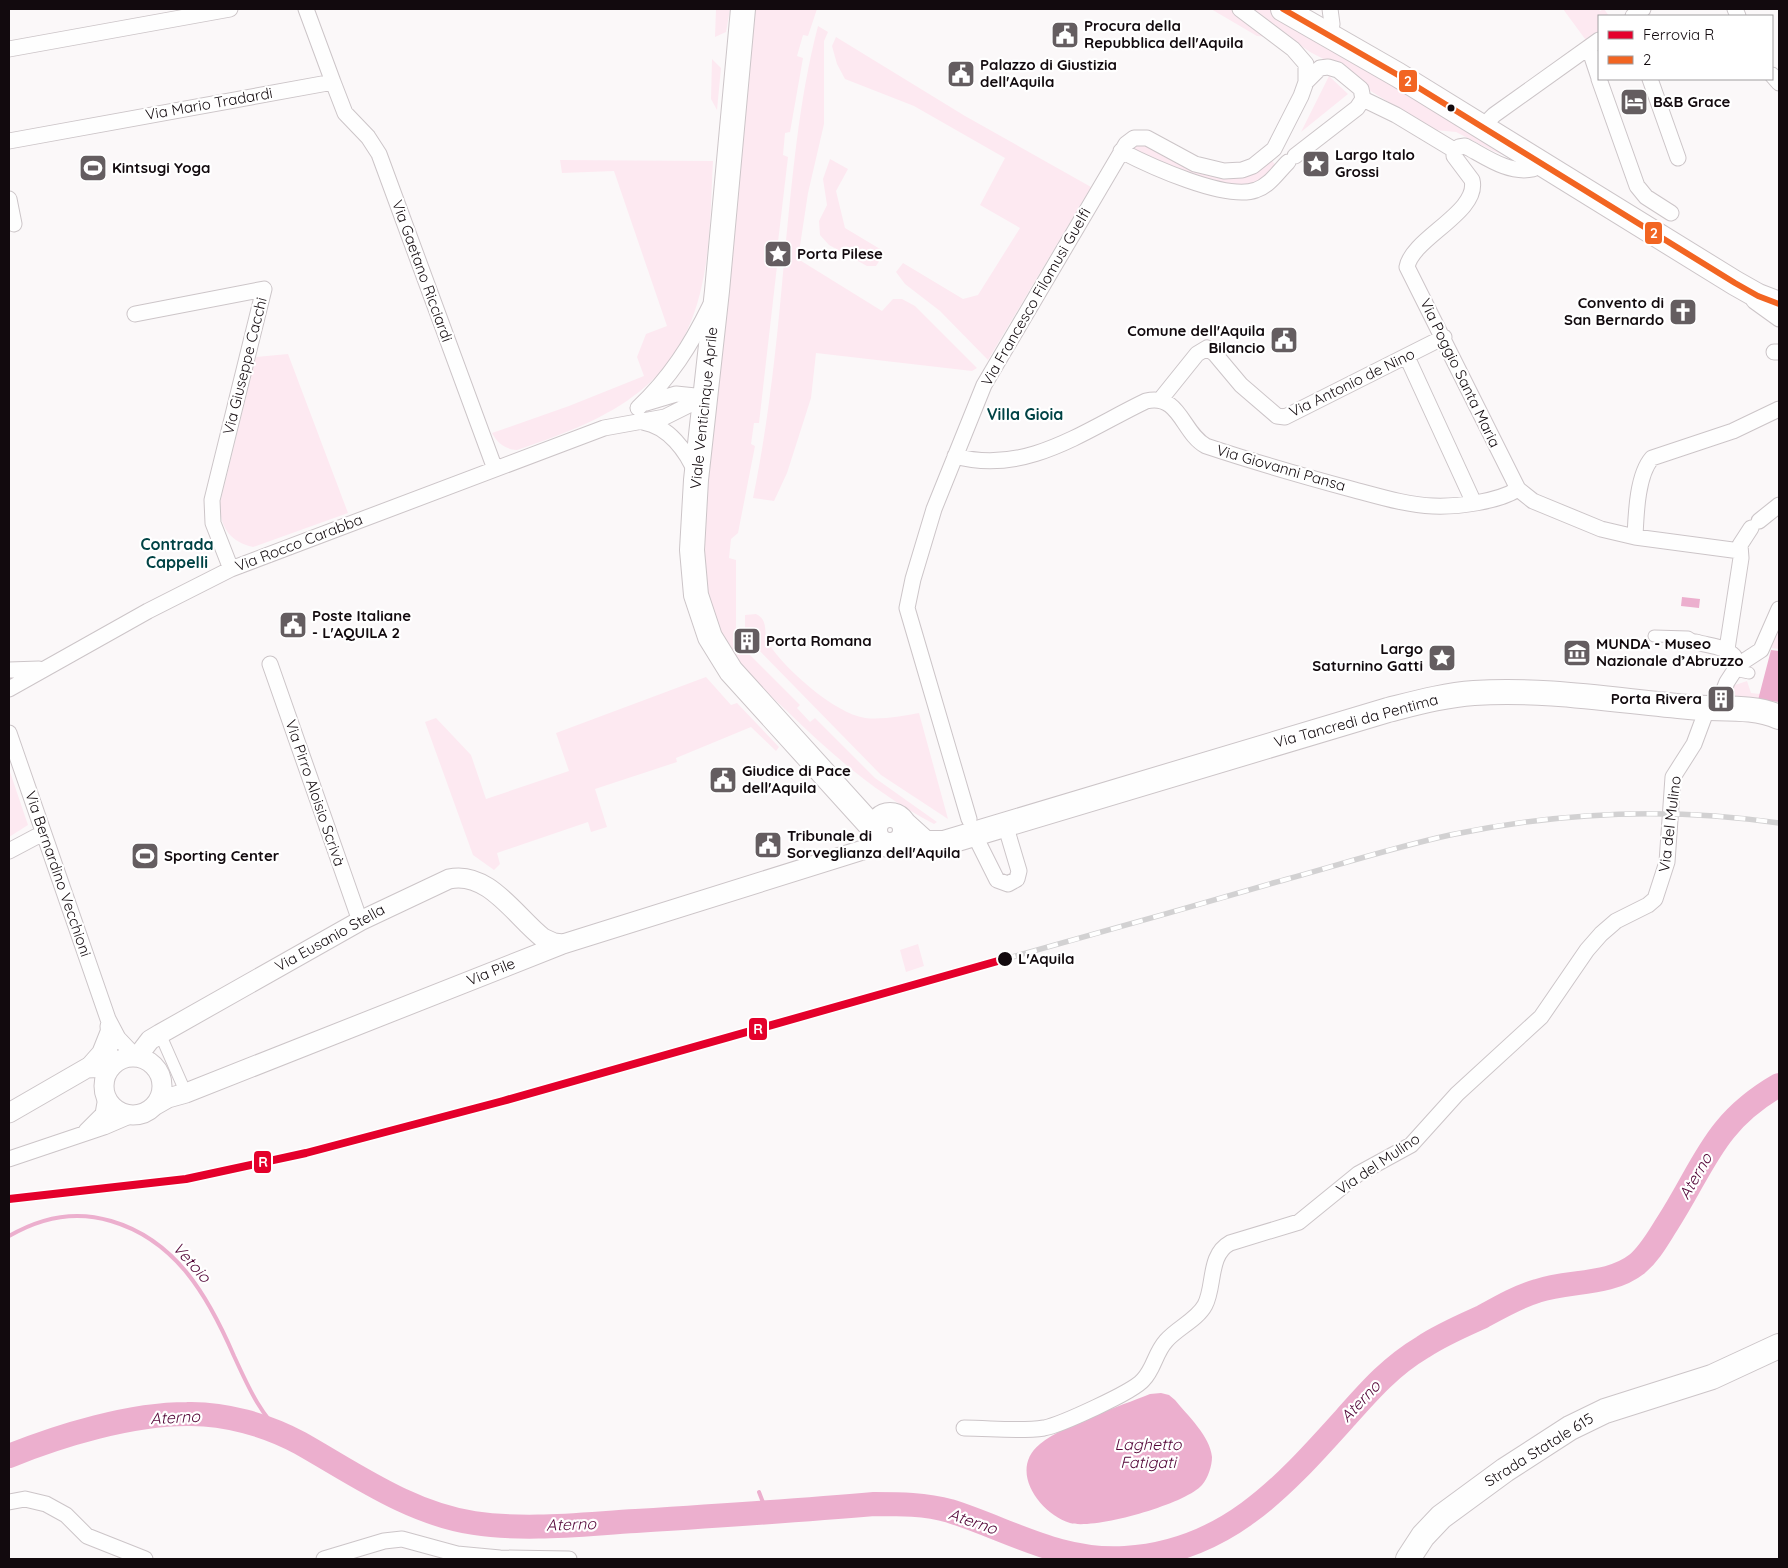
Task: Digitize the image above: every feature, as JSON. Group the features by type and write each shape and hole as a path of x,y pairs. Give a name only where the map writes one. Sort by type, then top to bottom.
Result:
{"main road":[{"name":"Viale Venticinque Aprile","path":"743,9 717,291 696,476 692,565 696,595 705,625 717,650 731,671 819,766 887,831"},
{"path":"1283,9 1483,126 1749,291 1779,304"},
{"name":"Via Tancredi da Pentima","path":"887,831 926,851 949,842 970,825 1005,824 1388,710 1455,695 1491,692 1533,693 1717,705 1755,711 1779,718"},
{"name":"Strada Statale 615","path":"1408,1559 1423,1536 1442,1516 1512,1465 1576,1424 1605,1411 1712,1377 1779,1346"}],"street":[{"path":"9,49 230,9"},
{"path":"306,9 333,82"},
{"path":"1240,9 1302,58 1307,68 1306,82"},
{"path":"1330,9 1332,24 1330,35"},
{"path":"1483,126 1494,115 1594,44 1598,72"},
{"path":"1121,151 1206,187 1236,192 1261,188 1292,159 1357,108 1363,99 1361,88 1328,66 1317,70 1306,82"},
{"path":"1599,80 1638,186 1646,196 1671,213"},
{"path":"1650,80 1678,158"},
{"name":"Via Mario Tradardi","path":"9,141 333,82"},
{"name":"Via Gaetano Ricciardi","path":"333,82 345,113 368,137 379,154 495,469"},
{"name":"Via Francesco Filomusi Guelfi","path":"1005,824 1020,873 1017,879 1010,884 1002,884 997,880 970,825 907,608 909,592 934,509 955,456 987,378 1121,151 1130,141 1140,137 1147,138 1195,164 1233,171 1253,166 1276,146 1306,82"},
{"path":"1363,99 1396,115 1454,150 1465,146 1504,166 1518,170 1533,169 1540,161"},
{"path":"1276,146 1278,160 1292,159"},
{"name":"Via Poggio Santa Maria","path":"1454,150 1454,156 1472,180 1471,194 1461,208 1414,254 1407,267 1444,337 1518,489 1534,501 1592,526 1635,537 1740,551"},
{"path":"9,199 14,224"},
{"name":"Via Giuseppe Cacchi","path":"135,314 264,288 212,500 213,523 231,569"},
{"path":"696,476 687,457 670,436 639,415 680,360 717,291"},
{"path":"1749,291 1761,307 1779,318"},
{"name":"Via Antonio de Nino","path":"1160,400 1162,395 1204,348 1214,352 1241,385 1275,414 1282,417 1444,337"},
{"path":"1406,357 1474,503"},
{"name":"Via Rocco Carabba","path":"9,689 148,611 231,569 639,415 658,398 676,394 705,397"},
{"path":"955,456 988,462 1021,458 1065,443 1146,401 1160,400"},
{"name":"Via Giovanni Pansa","path":"1160,400 1171,405 1191,433 1206,446 1305,477 1400,501 1433,506 1474,503 1506,495 1518,489"},
{"path":"1635,537 1638,498 1647,464 1652,458 1733,431 1779,409"},
{"path":"1741,668 1727,649 1741,558 1742,539 1755,524 1779,504"},
{"path":"1717,705 1724,686 1763,647 1779,609"},
{"path":"1654,636 1688,637 1706,646 1727,649"},
{"name":"Via Pirro Aloisio Scrivà","path":"270,664 360,921"},
{"path":"9,670 25,671 48,667"},
{"name":"Via del Mulino","path":"964,1428 1048,1427 1138,1386 1148,1375 1160,1349 1167,1340 1202,1310 1207,1299 1216,1259 1223,1248 1230,1244 1299,1222 1358,1174 1394,1156 1418,1139 1457,1094 1541,1017 1587,950 1601,934 1616,920 1655,899 1667,862 1673,777 1717,705"},
{"name":"Via Bernardino Vecchioni","path":"9,733 109,1024 111,1067"},
{"name":"Via Pile","path":"154,1106 168,1098 186,1093 563,944 835,858 887,831"},
{"path":"9,851 43,833"},
{"name":"Via Eusanio Stella","path":"137,1057 157,1036 360,921 443,881 464,877 485,886 547,941 563,944"},
{"path":"521,961 535,944 533,934 527,925"},
{"path":"9,1113 59,1086 85,1069 100,1052 109,1024 128,1040 143,1041 157,1036 186,1093"},
{"name":"Via Bernardino Vecchioni","path":"109,1024 137,1057"},
{"path":"9,1159 104,1127 144,1112 154,1106 162,1090 160,1076 153,1064 137,1057 122,1059 111,1067 105,1078 106,1104 101,1117 82,1133"},
{"path":"85,1069 111,1067"},
{"path":"59,1086 90,1081 105,1093 116,1109 132,1115"},
{"path":"9,1502 25,1499 46,1504 66,1515 87,1536 145,1559"},
{"path":"324,1559 393,1540 409,1540 457,1554 569,1559"}],"shaded area":[{"path":"716,9 730,9 726,32 715,37"},
{"path":"755,9 817,9 808,36 803,35 797,56 803,58 790,132 785,133 783,155 788,157 778,242 774,242 772,265 777,266 759,423 754,423 751,444 755,446 738,533 731,539 729,558 736,560 736,633 733,638 800,705 797,708 810,722 815,718 875,778 937,822 934,824 913,813 856,773 757,683 739,662 723,638 717,626 708,597 704,568 706,507"},
{"path":"1211,9 1233,9 1269,37 1257,36"},
{"path":"1248,9 1268,9 1369,65 1519,161 1493,151 1456,132 1435,130 1372,92 1339,67 1310,52"},
{"path":"1563,9 1598,9 1600,11 1604,9 1608,15 1598,15 1598,36 1588,43"},
{"path":"818,26 828,32 824,41 824,124 808,193 798,259 882,311 893,299 902,299 915,306 977,368 972,371 816,353 811,398 787,473 774,501 753,498 772,380 793,173 805,84"},
{"path":"836,37 965,116 1091,187 988,360 940,311 905,284 896,272 903,263 963,299 978,295 1020,228 980,205 1005,158 914,106 845,79 837,64 832,46"},
{"path":"712,59 721,68 717,110 711,99"},
{"path":"1329,76 1348,94 1301,132"},
{"path":"1135,141 1211,171 1271,160 1276,165 1253,186 1222,186 1136,152 1132,149"},
{"path":"830,159 848,169 836,191 845,228 885,252 876,266 867,266 829,245 820,235 819,221 827,205 823,179"},
{"path":"560,160 713,161 708,247 704,275 694,313 680,344 662,370 640,391 614,409 585,424 517,450 502,445 492,433 569,406 644,376 637,357 646,334 667,326 614,171 562,173"},
{"path":"288,354 348,513 253,547 238,541 228,532 222,519 220,503 256,357"},
{"path":"756,614 763,620 767,640 776,654 798,677 839,708 865,718 919,713 948,819 881,775 745,636 745,615"},
{"path":"1779,624 1779,649 1771,648"},
{"path":"706,677 731,705 737,703 779,747 776,751 751,727 676,758 677,762 595,789 607,827 591,832 588,822 497,853 500,864 494,870 473,855 425,722 436,718 471,755 486,799 569,771 556,733"},
{"path":"1747,681 1751,693 1760,694 1758,700 1728,698 1735,685"},
{"path":"9,769 28,825 9,837"},
{"path":"918,944 924,966 906,972 900,950"}],"water":[{"path":"1682,597 1700,599 1699,608 1681,606"},
{"path":"1771,650 1779,651 1779,702 1758,700"},
{"name":"Laghetto Fatigati","path":"1161,1393 1169,1395 1175,1400 1198,1427 1207,1441 1212,1460 1208,1475 1202,1485 1178,1500 1160,1507 1139,1514 1098,1523 1070,1523 1058,1518 1038,1500 1031,1490 1027,1478 1027,1466 1031,1454 1040,1444 1064,1429 1093,1416 1150,1394"}],"waterway":[{"name":"Aterno","path":"9,1456 73,1433 96,1427 165,1415 201,1414 245,1421 274,1431 300,1443 383,1491 427,1511 474,1523 514,1526 555,1526 874,1504 903,1504 950,1511 1035,1543 1078,1555 1101,1558 1125,1558 1161,1553 1193,1543 1223,1529 1250,1512 1299,1468 1364,1397 1411,1354 1452,1331 1530,1293 1614,1276 1637,1264 1657,1240 1702,1164 1725,1130 1739,1114 1757,1099 1779,1085"},
{"name":"Vetoio","path":"9,1236 45,1220 84,1216 111,1221 134,1230 154,1242 172,1256 201,1292 213,1312 255,1399 275,1427 284,1436"},
{"path":"759,1492 764,1505 772,1512"}],"railway":[{"path":"1005,959 1428,840 1491,827 1532,821 1614,814 1697,815 1779,823"}],"rail line":[{"name":"R","path":"9,1199 186,1179 306,1153 503,1101 1005,959"}],"transit line":[{"name":"2","path":"1283,9 1398,75 1735,283 1758,296 1779,304"}],"place":[{"name":"Procura della Repubblica dell'Aquila","path":"1065,35"},
{"name":"Palazzo di Giustizia dell'Aquila","path":"961,74"},
{"name":"B&B Grace","path":"1634,102"},
{"name":"Largo Italo Grossi","path":"1316,164"},
{"name":"Kintsugi Yoga","path":"93,168"},
{"name":"Porta Pilese","path":"778,254"},
{"name":"Convento di San Bernardo","path":"1683,312"},
{"name":"Comune dell'Aquila Bilancio","path":"1284,340"},
{"name":"Poste Italiane - L'AQUILA 2","path":"293,625"},
{"name":"Porta Romana","path":"747,641"},
{"name":"MUNDA - Museo Nazionale d’Abruzzo","path":"1577,653"},
{"name":"Largo Saturnino Gatti","path":"1442,658"},
{"name":"Porta Rivera","path":"1721,699"},
{"name":"Giudice di Pace dell'Aquila","path":"723,780"},
{"name":"Tribunale di Sorveglianza dell'Aquila","path":"768,845"},
{"name":"Sporting Center","path":"145,856"},
{"name":"L'Aquila","path":"1005,959"}],"district":[{"name":"Villa Gioia","path":"1025,414"},
{"name":"Contrada Cappelli","path":"177,553"}]}
